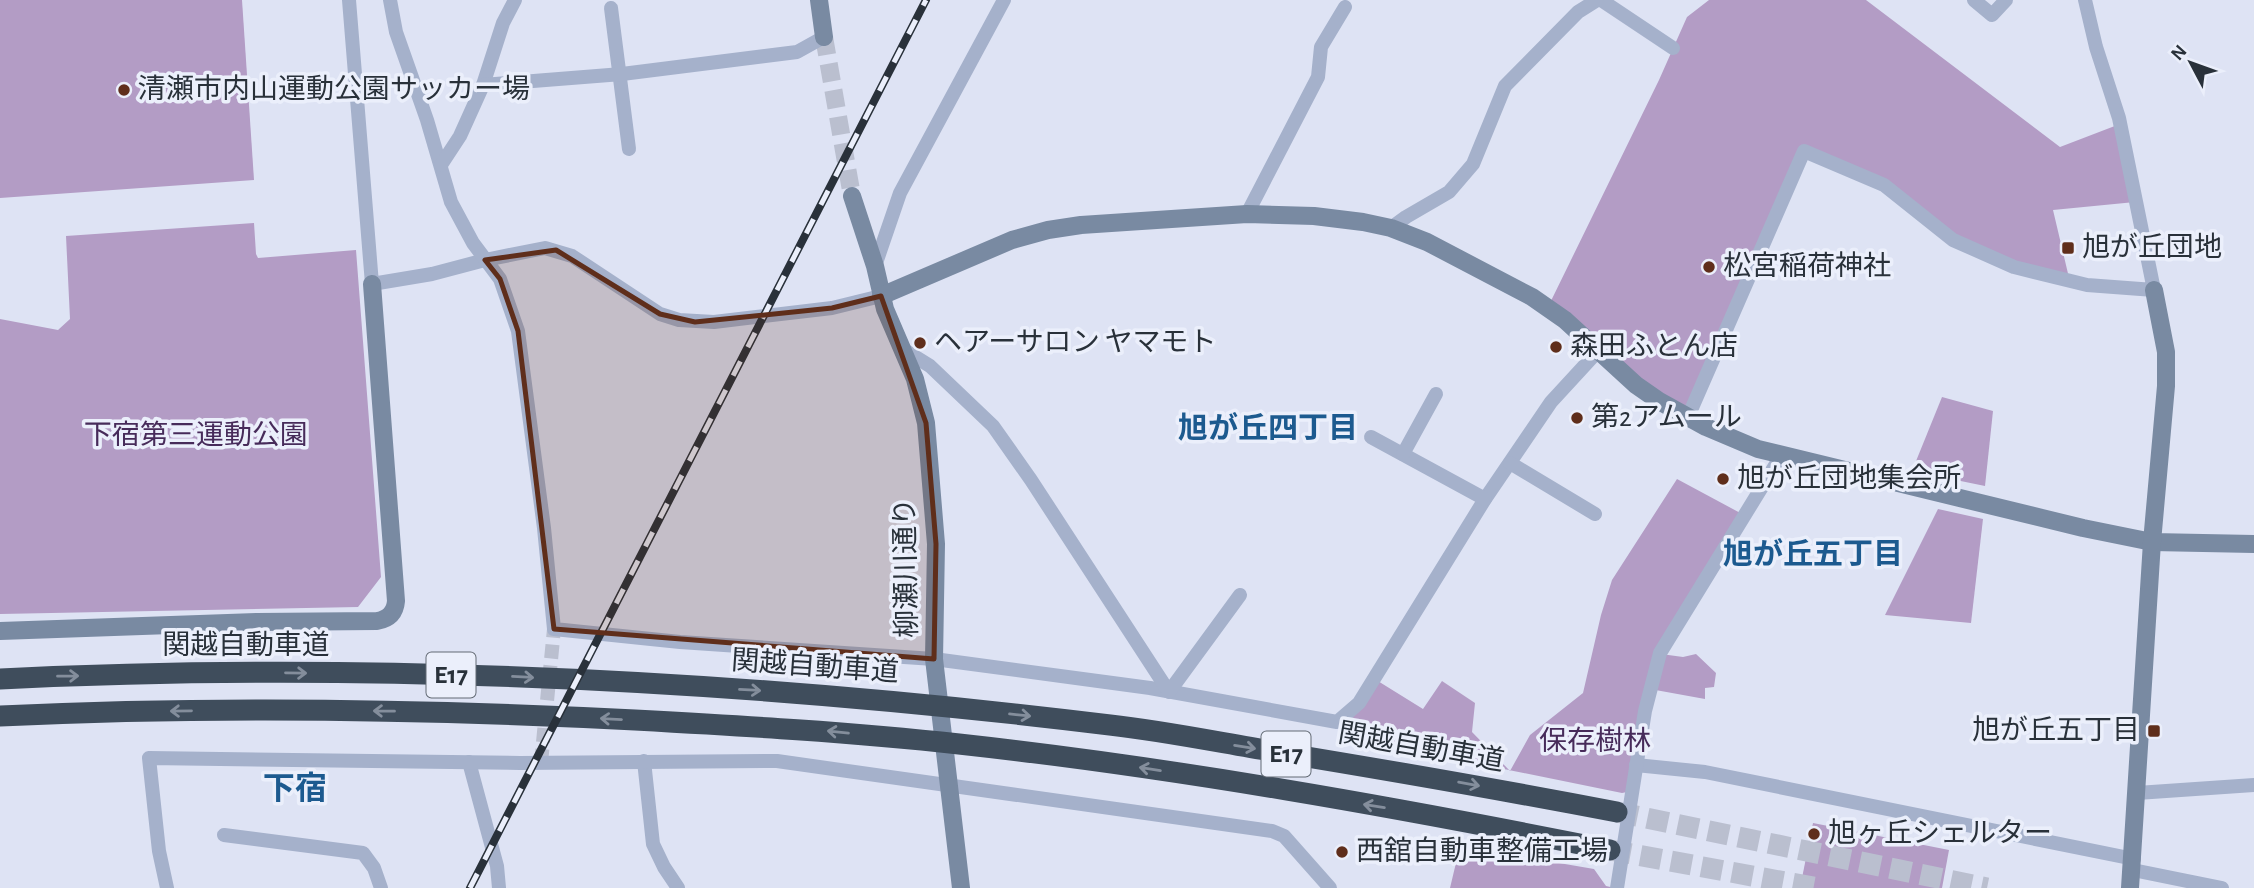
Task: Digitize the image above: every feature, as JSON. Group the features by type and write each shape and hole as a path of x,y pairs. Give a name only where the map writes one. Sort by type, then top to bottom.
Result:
{"highway":[{"name":"関越自動車道","path":"0,679 248,673 492,675 901,701 1114,725 1476,785 1617,813"},
{"name":"E17","path":"0,716 249,710 486,712 815,730 958,744 1133,766 1465,821 1610,850"}],"street":[{"path":"0,631 257,622 377,621 384,620 391,614 396,601 349,0"},
{"path":"390,0 396,32 450,202 460,223 500,279 518,331 544,528 554,629 680,642 934,659 1169,692 1337,722 1359,703 1485,499 1550,401 1597,352"},
{"path":"440,165 460,136 483,85 503,23 515,0"},
{"path":"483,85 618,74 797,52 824,37 819,0"},
{"path":"875,266 900,193 1004,0"},
{"path":"1391,229 1406,216 1449,192 1473,164 1505,86 1578,12 1599,0 1673,48"},
{"path":"1974,0 1992,15 2006,0"},
{"path":"2085,0 2096,47 2119,118 2166,352 2166,386 2152,542 2132,876"},
{"path":"1247,214 1318,77 1321,47 1345,7"},
{"path":"611,8 629,149"},
{"path":"1688,417 1804,151 1884,185 1954,240 2014,267 2087,285 2154,290"},
{"name":"柳瀬川通り","path":"852,195 875,266 881,296 915,379 926,423 936,544 934,659 961,888"},
{"path":"372,284 432,274 545,248 572,256 660,314 679,320 714,322 832,308 881,296 989,249 1048,230 1113,222 1247,214 1334,218 1391,229 1437,247 1532,297 1565,320 1636,385 1688,417 1744,443 1781,456 2152,542 2254,544"},
{"path":"900,347 930,366 993,426 1169,692"},
{"path":"1403,454 1436,394"},
{"path":"1371,437 1485,499"},
{"path":"1617,888 1645,711 1660,653 1781,456"},
{"path":"1510,463 1595,514"},
{"path":"1169,692 1240,595"},
{"path":"167,888 159,851 149,758 541,764 777,761 1272,831 1284,836 1330,888"},
{"path":"644,761 653,844 678,888"},
{"path":"469,762 497,866 499,888"},
{"path":"1636,765 1705,772 2132,876 2222,888"},
{"path":"2137,793 2254,785"},
{"path":"224,835 363,853 374,868 381,888"}],"highlighted area":[{"path":"556,250 660,314 695,322 832,308 881,296 926,423 936,544 934,659 554,629 518,331 500,279 485,260"}],"green space":[{"name":"清瀬市内山運動公園サッカー場","path":"0,0 242,0 254,180 0,198"},
{"path":"1709,0 1866,0 2060,147 2120,124 2135,202 2053,210 2070,282 1953,240 1884,185 1804,151 1688,417 1548,307 1687,17"},
{"name":"下宿第三運動公園","path":"254,223 258,258 356,250 381,577 358,607 0,614 0,319 58,330 70,319 66,236"},
{"path":"1942,397 1993,411 1985,486 1912,471"},
{"name":"保存樹林","path":"1677,479 1744,515 1661,654 1683,657 1696,654 1716,673 1714,687 1705,688 1705,699 1650,689 1632,791 1622,793 1510,770 1530,735 1583,693 1612,580"},
{"path":"1938,509 1983,519 1971,623 1885,615"},
{"path":"1373,678 1423,709 1442,681 1475,703 1472,732 1509,770 1341,736"},
{"path":"1813,823 1949,850 1942,888 1800,888"},
{"path":"1460,846 1594,869 1606,886 1615,888 1450,888"}],"tunnel":[{"path":"824,37 852,196"},
{"path":"541,763 554,629"},
{"path":"1617,812 1987,888"},
{"path":"1610,850 1818,888"}],"railway":[{"path":"470,888 926,0"}],"place":[{"name":"清瀬市内山運動公園サッカー場","path":"124,90"},
{"name":"旭が丘団地","path":"2068,248"},
{"name":"松宮稲荷神社","path":"1709,267"},
{"name":"ヘアーサロン ヤマモト","path":"920,343"},
{"name":"森田ふとん店","path":"1556,347"},
{"name":"第2アムール","path":"1577,418"},
{"name":"旭が丘団地集会所","path":"1723,479"},
{"name":"旭が丘五丁目","path":"2154,731"},
{"name":"旭ヶ丘シェルター","path":"1814,834"},
{"name":"西舘自動車整備工場","path":"1342,852"}],"district":[{"name":"旭が丘四丁目","path":"1268,429"},
{"name":"旭が丘五丁目","path":"1813,555"},
{"name":"下宿","path":"295,789"}]}
